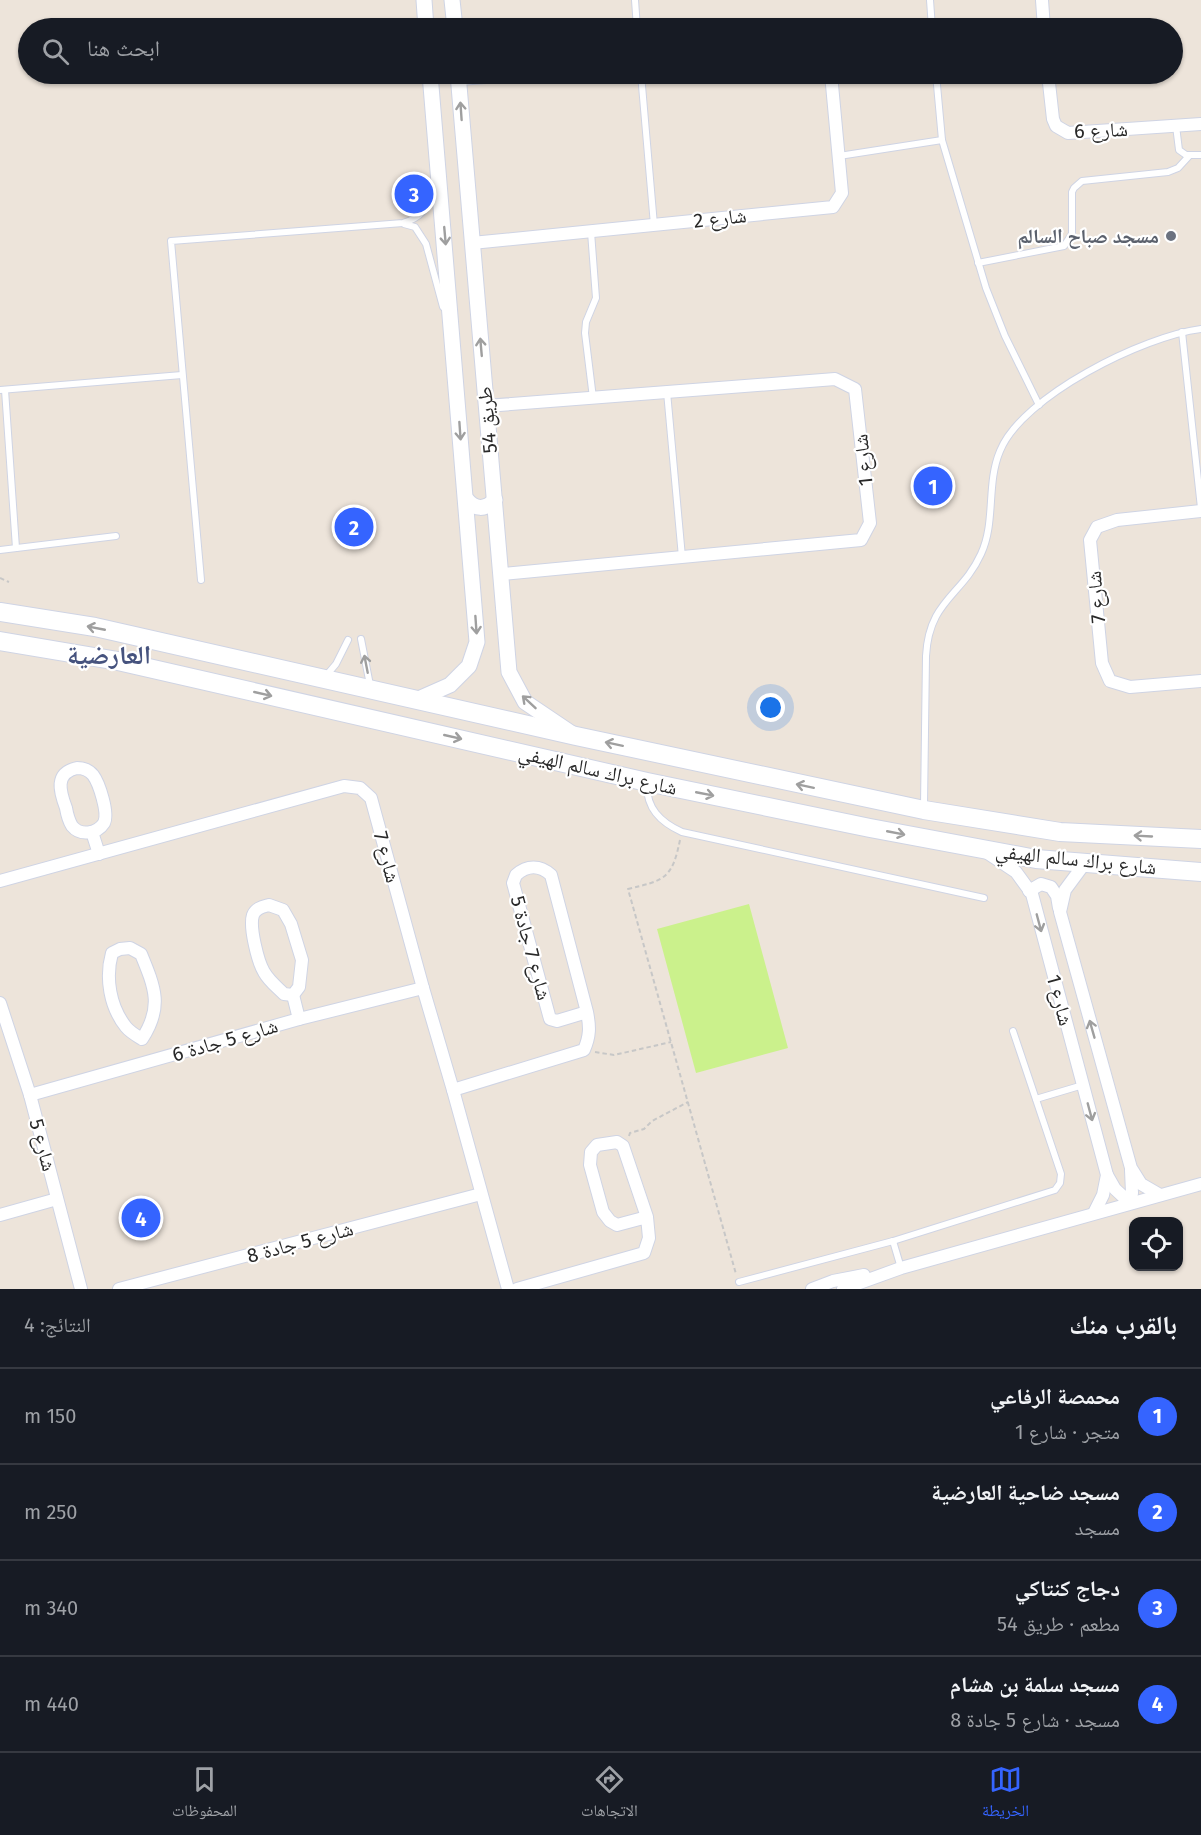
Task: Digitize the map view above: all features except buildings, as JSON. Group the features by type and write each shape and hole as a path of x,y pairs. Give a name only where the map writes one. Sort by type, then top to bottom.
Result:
{"main road":[{"name":"شارع براك سالم الهيفي","path":"0,612 95,627 576,736 924,810 1060,832 1201,839"},
{"name":"شارع براك سالم الهيفي","path":"0,641 118,661 647,782 870,828 1035,859 1201,872"},
{"path":"182,675 194,666 196,657 193,650"},
{"path":"220,684 216,676 216,668 225,656"},
{"path":"822,818 832,806 829,791"},
{"path":"870,828 868,813 878,801"}],"street":[{"path":"424,0 425,18"},
{"path":"452,0 454,18"},
{"path":"1042,0 1043,18"},
{"name":"طريق 54","path":"416,700 450,685 469,666 477,642 431,84"},
{"name":"طريق 54","path":"459,84 509,672 525,702 576,736"},
{"name":"شارع 2","path":"471,243 833,207 842,193 832,84"},
{"name":"شارع 6","path":"1049,84 1053,119 1062,130 1068,133 1201,124"},
{"path":"436,142 440,148 453,150 463,141"},
{"path":"440,182 448,171 462,173 466,179"},
{"name":"شارع 1","path":"486,406 835,379 855,390 870,523 861,540 502,573"},
{"path":"466,499 477,507 484,507 495,500"},
{"name":"شارع 7","path":"1201,509 1117,519 1097,527 1090,540 1102,663 1110,681 1130,687 1201,681"},
{"path":"82,768 91,773 106,812 101,826 92,831 80,831 70,824 60,785 63,776 71,769 82,768"},
{"name":"شارع 7","path":"0,881 344,786 360,788 371,798 508,1289"},
{"path":"92,831 99,854"},
{"name":"شارع 1","path":"980,848 1016,872 1029,891 1107,1175 1115,1189 1130,1203"},
{"path":"1060,912 1065,890 1085,863"},
{"name":"شارع 7 جادة 5","path":"584,1050 589,1039 590,1028 587,1012 551,875 538,867 529,867 516,875 513,883 550,1019 557,1021 587,1012"},
{"name":"شارع 1","path":"1029,891 1041,884 1051,887 1057,896 1131,1168 1130,1203"},
{"name":"شارع 5 جادة 6","path":"269,906 282,910 291,924 302,960 299,987 293,995 284,994 264,972 253,934 253,916 258,909 269,906"},
{"name":"شارع 5 جادة 6","path":"142,1039 155,1014 152,979 141,954 130,948 120,949 112,953 108,966 112,999 127,1029 142,1039 150,1061"},
{"name":"شارع 5 جادة 6","path":"30,1095 299,1019 423,988"},
{"name":"شارع 5 جادة 6","path":"293,995 299,1019"},
{"name":"شارع 5","path":"0,1003 30,1095 81,1289"},
{"path":"453,1089 584,1050"},
{"path":"517,1289 644,1253 649,1238 647,1217 623,1146 617,1142 597,1145 591,1152 590,1165 603,1212 617,1226 647,1217"},
{"name":"شارع 1","path":"1131,1168 1141,1184 1160,1195"},
{"path":"1094,1213 1103,1195 1107,1175"},
{"path":"843,1289 901,1268 1201,1184"},
{"name":"شارع 5 جادة 8","path":"120,1289 481,1194"},
{"path":"0,1215 57,1199"},
{"path":"812,1289 832,1281 901,1268"}],"lane":[{"path":"635,0 636,18"},
{"path":"930,0 931,18"},
{"path":"642,84 654,225"},
{"path":"937,84 942,140 978,263 995,312 1039,405"},
{"path":"1176,126 1179,150 1189,156 1201,155"},
{"path":"839,156 942,140"},
{"path":"978,263 1064,246 1072,234 1072,192 1082,181 1168,172 1178,168 1189,156"},
{"path":"201,580 171,241 403,223 415,220 420,215 431,201 440,182"},
{"path":"403,223 415,227 426,244 455,358"},
{"path":"591,231 596,298 586,322 585,333 593,398"},
{"path":"924,810 928,635 941,606 971,570 982,551 988,530 995,465 1008,435 1039,405 1099,366 1140,346 1182,332 1201,329"},
{"path":"1182,332 1201,509"},
{"path":"16,548 2,390 182,375"},
{"path":"667,392 682,557"},
{"path":"0,550 116,536"},
{"path":"361,639 371,689"},
{"path":"324,679 336,664 348,640"},
{"path":"647,782 650,806 665,823 682,832 984,898"},
{"path":"739,1282 894,1241 1055,1190 1060,1183 1061,1174 1013,1031"},
{"path":"1036,1099 1083,1085"},
{"path":"894,1241 901,1268"}],"path":[{"path":"0,578 9,582"},
{"path":"682,832 676,859 667,875 655,882 628,889 739,1282"},
{"path":"584,1050 614,1055 671,1042"},
{"path":"623,1146 630,1133 644,1129 652,1121 688,1102"}],"green space":[{"path":"749,904 788,1048 696,1073 657,929"}],"place":[{"name":"دجاج كنتاكي","path":"414,194"},
{"name":"مسجد صباح السالم","path":"1171,236"},
{"name":"محمصة الرفاعي","path":"933,486"},
{"name":"مسجد ضاحية العارضية","path":"354,527"},
{"name":"مسجد سلمة بن هشام","path":"141,1218"}],"district":[{"name":"العارضية","path":"109,655"}]}
